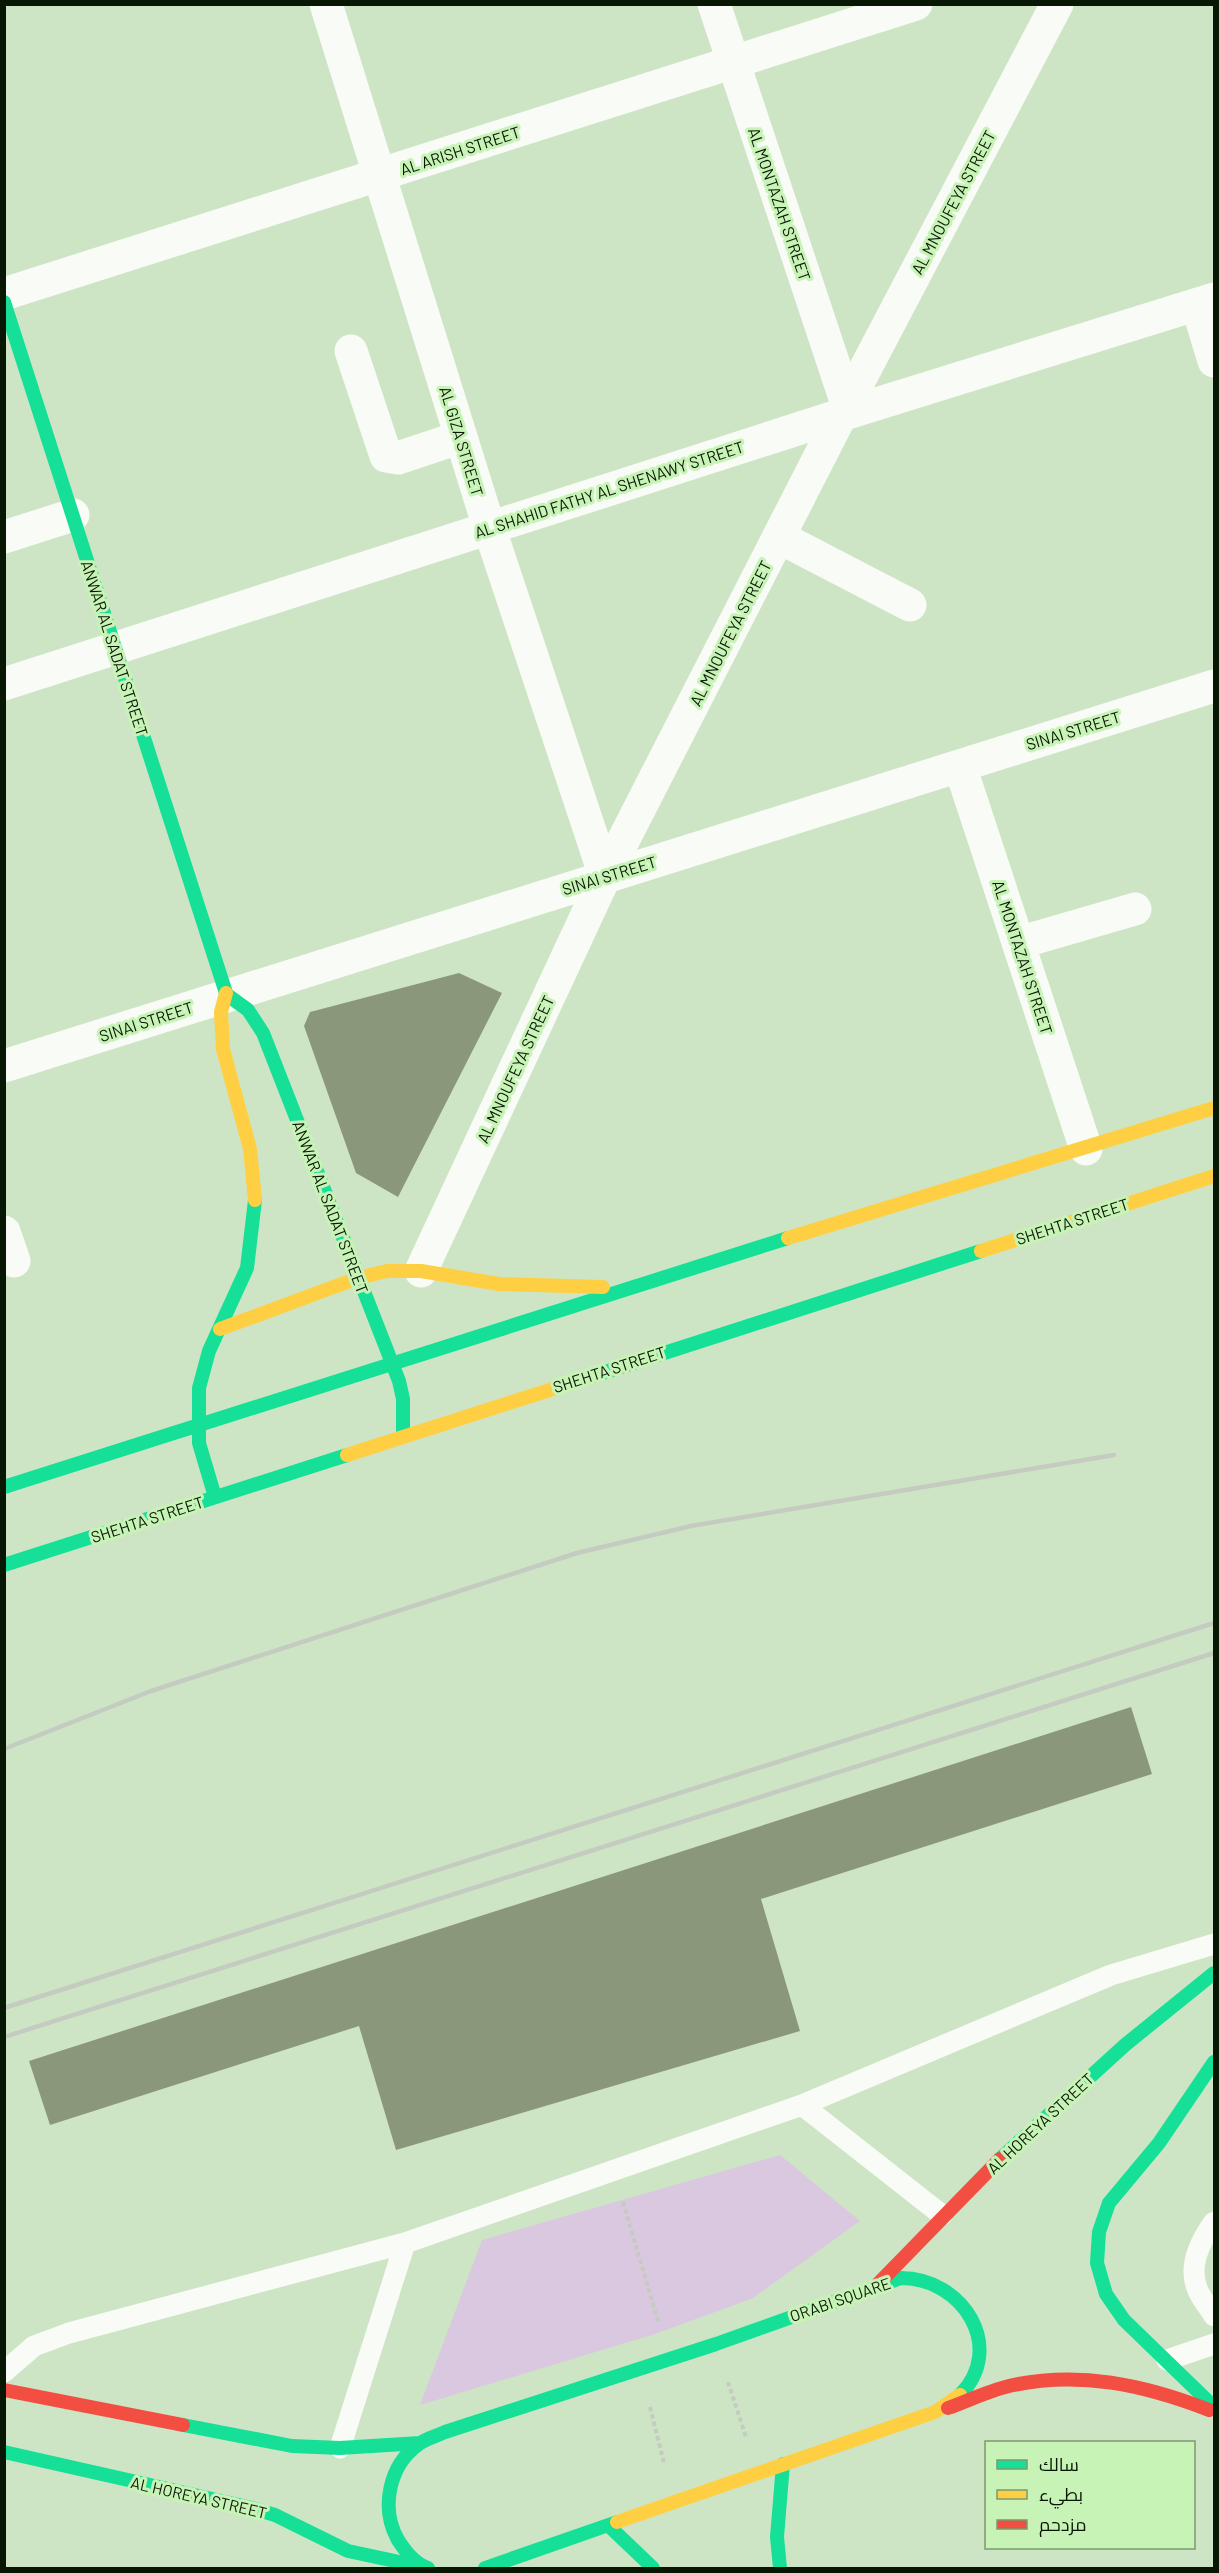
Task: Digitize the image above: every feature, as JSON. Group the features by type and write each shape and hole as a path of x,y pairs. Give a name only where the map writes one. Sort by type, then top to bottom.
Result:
{"main road":[{"name":"ANWAR AL SADAT STREET","path":"4,302 226,994 248,1010 263,1033 392,1363 403,1399 403,1436"},
{"name":"ANWAR AL SADAT STREET","path":"215,1497 199,1453 196,1428 200,1377 247,1268 255,1204 248,1140 220,1033 221,1007 226,994"},
{"path":"13,1485 629,1287 1215,1108"},
{"name":"SHEHTA STREET","path":"4,1565 1215,1176"},
{"path":"220,1329 358,1278 387,1271 421,1271 513,1285 629,1287"},
{"name":"AL HOREYA STREET","path":"878,2284 942,2215 1142,2029 1215,1973"},
{"path":"1215,2062 1159,2143 1109,2203 1099,2232 1098,2264 1106,2294 1124,2319 1215,2407"},
{"name":"ORABI SQUARE","path":"425,2568 408,2555 398,2540 390,2524 388,2506 390,2487 396,2471 406,2456 420,2443 445,2432 716,2344 878,2284 901,2278 926,2280 949,2290 966,2308 977,2330 979,2355 971,2379 957,2398 935,2412 783,2463 610,2527 485,2568"},
{"path":"935,2412 1011,2386 1064,2380 1119,2382 1173,2395 1215,2412"},
{"path":"4,2390 251,2440 292,2446 340,2448 420,2443"},
{"name":"AL HOREYA STREET","path":"4,2452 275,2515 343,2560 425,2568"},
{"path":"780,2568 777,2537 783,2463"},
{"path":"610,2527 653,2568"}],"street":[{"name":"AL GIZA STREET","path":"326,4 489,527 605,876"},
{"name":"AL MONTAZAH STREET","path":"714,4 844,409"},
{"name":"AL ARISH STREET","path":"4,294 916,4"},
{"name":"AL MNOUFEYA STREET","path":"421,1271 605,876 844,409 1057,4"},
{"name":"AL SHAHID FATHY AL SHENAWY STREET","path":"4,684 844,409 1206,302"},
{"path":"1206,302 1215,361"},
{"path":"351,351 386,456 398,458 461,437"},
{"path":"4,537 73,516"},
{"path":"779,537 910,605"},
{"name":"SINAI STREET","path":"4,1066 226,994 1215,686"},
{"name":"AL MONTAZAH STREET","path":"960,766 1086,1149"},
{"path":"1018,943 1135,909"}],"lane":[{"path":"4,1467 13,1485"},
{"path":"4,2372 33,2346 69,2332 405,2243 802,2105 1111,1975 1215,1944"},
{"path":"802,2105 942,2215"},
{"path":"1215,2222 1202,2239 1195,2262 1196,2287 1215,2316"},
{"path":"340,2448 405,2243"},
{"path":"1167,2361 1215,2344"}],"path":[{"path":"613,2170 670,2359"},
{"path":"716,2344 758,2473"},
{"path":"640,2368 674,2504"}],"shaded area":[{"path":"780,2155 860,2221 753,2298 655,2334 420,2405 482,2240"}],"building":[{"path":"459,973 502,993 398,1197 356,1173 304,1026 310,1012"},
{"path":"1131,1707 1152,1774 761,1899 800,2031 396,2150 359,2026 50,2125 29,2061"}],"railway":[{"path":"4,1749 151,1691 577,1553 691,1526 1114,1455"},
{"path":"4,2008 1214,1623"},
{"path":"4,2037 1214,1653"}],"traffic: fast":[{"path":"4,302 226,993"},
{"path":"226,994 248,1010 263,1033 399,1381 403,1399 403,1436"},
{"path":"215,1497 199,1443 199,1388 209,1351 247,1268 255,1200"},
{"path":"4,1487 788,1238"},
{"path":"593,1376 981,1251"},
{"path":"4,1565 347,1455"},
{"path":"1000,2159 1125,2045 1214,1973"},
{"path":"1214,2062 1159,2143 1109,2203 1099,2232 1097,2263 1106,2294 1124,2320 1214,2407"},
{"path":"428,2568 407,2553 398,2540 389,2514 390,2488 394,2475 409,2453 422,2442 445,2432 716,2344 901,2278 923,2281 943,2290 959,2302 971,2318 978,2337 979,2356 973,2376 960,2395"},
{"path":"183,2425 292,2446 340,2448 420,2443"},
{"path":"4,2452 252,2508 275,2515 348,2551 423,2567"},
{"path":"780,2568 777,2537 783,2464"},
{"path":"485,2568 617,2522"},
{"path":"610,2527 653,2568"}],"traffic: slow":[{"path":"226,993 221,1012 223,1049 250,1149 255,1200"},
{"path":"788,1238 1214,1108"},
{"path":"981,1251 1214,1176"},
{"path":"220,1329 358,1278 387,1271 421,1271 499,1284 603,1287"},
{"path":"347,1455 593,1376"},
{"path":"617,2522 935,2412 960,2395"}],"traffic: jam":[{"path":"878,2284 1000,2159"},
{"path":"948,2408 1009,2386 1060,2379 1136,2387 1209,2410"},
{"path":"4,2390 183,2425"}]}
